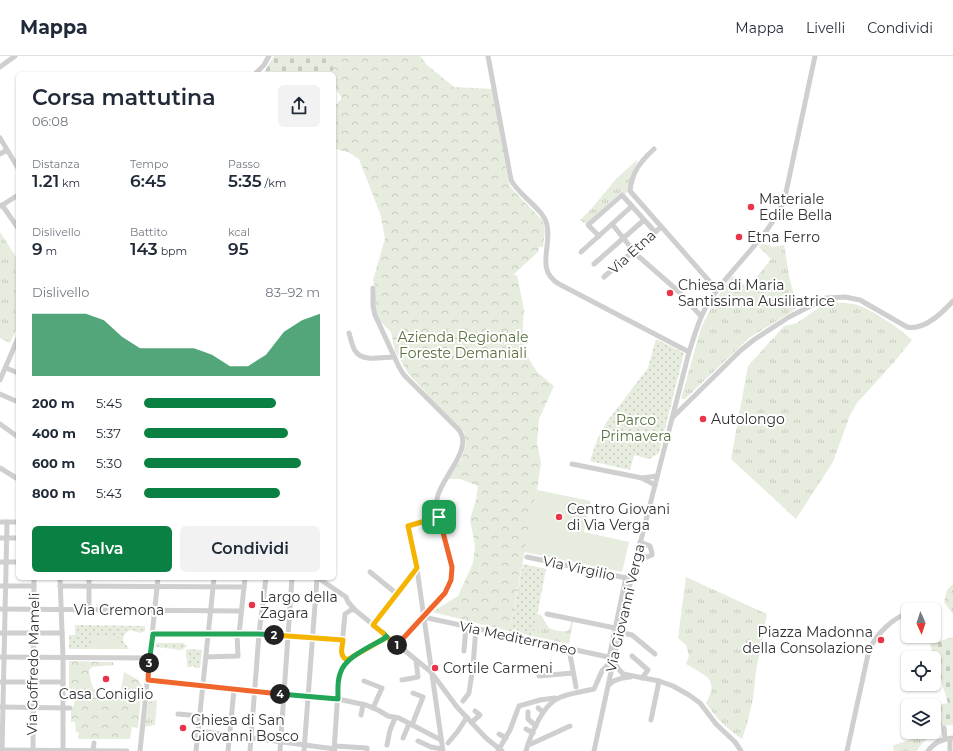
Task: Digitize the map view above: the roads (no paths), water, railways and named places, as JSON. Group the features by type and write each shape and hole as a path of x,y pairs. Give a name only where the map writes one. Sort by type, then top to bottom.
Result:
{"street":[{"path":"0,67 15,56"},
{"path":"257,72 264,65 269,56"},
{"path":"488,56 511,180 518,191 543,216 547,226 546,263 547,273 550,278 689,352"},
{"name":"Via Giovanni Verga","path":"594,751 607,688 611,658 628,578 637,554 689,352 701,316 717,290 777,216 785,197 815,56"},
{"path":"0,138 16,165"},
{"path":"0,154 7,150"},
{"path":"654,150 642,160 637,167 630,191 717,290"},
{"path":"599,236 588,225 622,195 655,232"},
{"path":"16,196 1,206 16,225"},
{"path":"581,252 632,206"},
{"path":"594,264 644,220"},
{"path":"612,224 637,255 678,291 701,316"},
{"name":"Via Etna","path":"604,278 661,227"},
{"path":"373,288 373,306 375,315 404,375 454,425 462,435 463,444 460,454 446,477 437,497 437,507 452,567 452,575 447,590 397,645"},
{"path":"672,417 741,350 755,339 789,316 821,300 834,297 853,297 907,327 912,328 932,320 953,301"},
{"path":"349,334 355,351 361,356 374,358 394,357"},
{"path":"0,380 16,349"},
{"path":"6,368 16,372"},
{"path":"0,394 16,401"},
{"path":"0,424 16,436"},
{"path":"572,464 642,478 655,485"},
{"path":"0,468 16,478"},
{"path":"642,478 657,476"},
{"path":"418,742 442,750 417,568 408,526 439,517"},
{"path":"0,522 7,524 16,522"},
{"path":"7,524 6,586 3,609 1,751 127,751"},
{"path":"0,538 16,538"},
{"path":"637,554 649,557 652,553 650,546 640,542"},
{"name":"Via Virgilio","path":"527,557 628,578"},
{"path":"0,562 16,562"},
{"path":"374,624 417,568"},
{"path":"370,572 397,594"},
{"name":"Via Goffredo Mameli","path":"33,751 34,580"},
{"path":"60,580 63,658 62,751"},
{"path":"89,580 89,610"},
{"path":"145,751 140,751 158,580"},
{"path":"196,751 214,580"},
{"path":"206,657 238,656 238,634 242,587 244,580"},
{"path":"250,751 254,692 266,580"},
{"path":"280,751 292,580"},
{"path":"304,751 317,580"},
{"path":"320,580 346,597 348,602 355,610 431,672 467,717 499,751 510,730 519,706 540,700 594,689 602,671 611,658 616,667 623,674 659,681 673,686 690,695 700,704 716,724 735,742 741,751"},
{"path":"0,586 34,586"},
{"path":"60,586 242,587"},
{"path":"348,602 341,640 341,654 345,659 349,660"},
{"name":"Via Cremona","path":"3,609 240,611"},
{"path":"345,614 351,610 355,610"},
{"path":"547,614 617,630 632,635 655,654"},
{"path":"847,751 869,650 874,640 890,624 901,616"},
{"name":"Via Mediterraneo","path":"423,617 611,658"},
{"path":"466,626 464,640 466,640 462,651 473,653"},
{"path":"463,701 469,693 476,628"},
{"path":"3,633 62,633"},
{"path":"153,634 260,634 341,640"},
{"path":"335,749 339,676 342,667 349,660 390,639"},
{"path":"569,649 576,687"},
{"path":"632,656 648,670 642,678"},
{"path":"2,657 150,658"},
{"path":"402,680 418,677 416,660"},
{"path":"538,676 573,673"},
{"path":"607,688 617,679 635,677"},
{"path":"148,680 254,692 338,699 373,708 395,718 399,718 441,740"},
{"path":"364,681 382,688 373,708"},
{"path":"650,720 659,681"},
{"path":"2,682 63,682"},
{"path":"228,751 234,690"},
{"path":"403,738 423,697 413,693"},
{"path":"526,751 543,712 560,697"},
{"path":"361,715 363,705"},
{"path":"1,707 70,708"},
{"path":"538,708 543,712"},
{"path":"472,722 480,715 475,711"},
{"path":"528,712 528,719 536,726"},
{"path":"178,714 200,716"},
{"path":"448,743 467,717"},
{"path":"387,745 390,730 395,718"},
{"path":"528,744 570,726"},
{"path":"944,728 949,739 950,751"},
{"path":"526,729 533,733"},
{"path":"199,731 335,749 367,748 367,751"},
{"path":"499,734 506,738"},
{"path":"928,751 934,743 949,739"},
{"path":"735,742 736,751"},
{"path":"93,751 94,743"}],"place":[{"name":"Materiale Edile Bella","path":"751,207"},
{"name":"Etna Ferro","path":"739,237"},
{"name":"Chiesa di Maria Santissima Ausiliatrice","path":"670,293"},
{"name":"Autolongo","path":"703,419"},
{"name":"Centro Giovani di Via Verga","path":"559,517"},
{"name":"Largo della Zagara","path":"252,605"},
{"name":"Piazza Madonna della Consolazione","path":"881,640"},
{"name":"Cortile Carmeni","path":"435,668"},
{"name":"Casa Coniglio","path":"106,679"},
{"name":"Chiesa di San Giovanni Bosco","path":"183,728"}],"park label":[{"name":"Azienda Regionale Foreste Demaniali","path":"463,346"},
{"name":"Parco Primavera","path":"636,428"}]}
